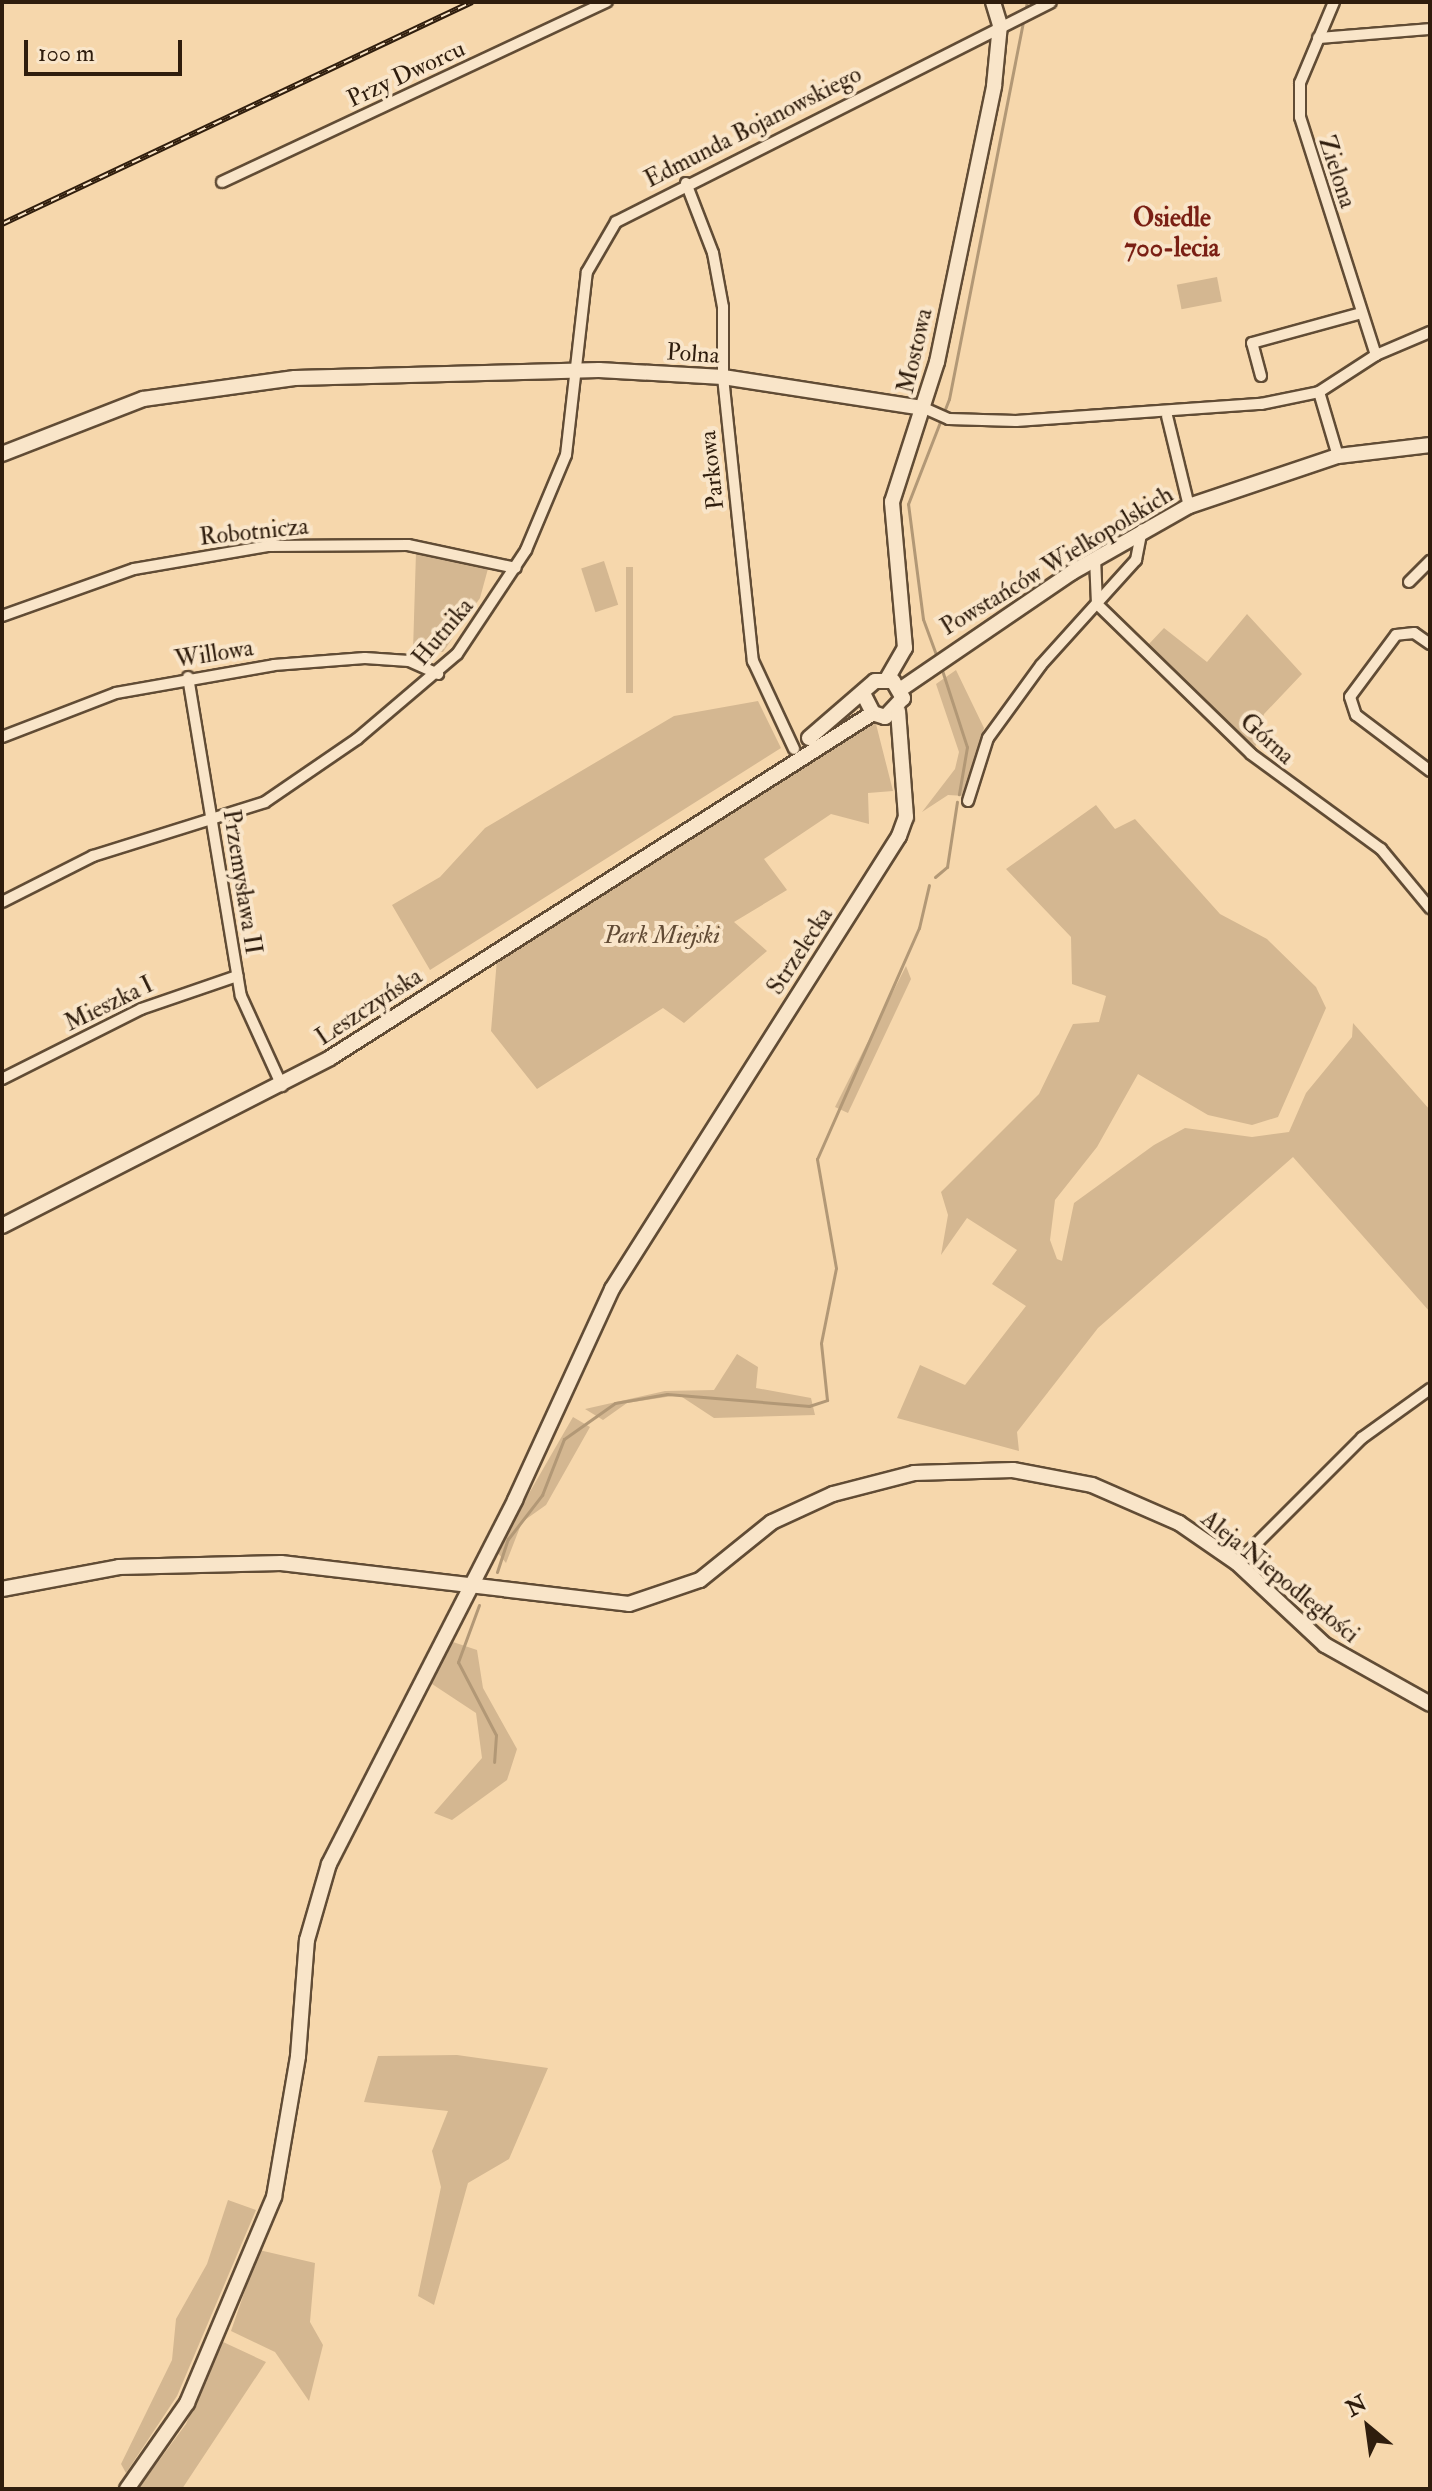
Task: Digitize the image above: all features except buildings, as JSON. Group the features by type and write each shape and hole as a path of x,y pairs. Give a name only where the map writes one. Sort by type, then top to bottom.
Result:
{"street":[{"name":"Przy Dworcu","path":"222,182 607,2"},
{"path":"993,2 1000,25"},
{"name":"Edmunda Bojanowskiego","path":"578,371 586,281 601,238 686,183 1051,2"},
{"name":"Zielona","path":"1334,2 1300,83 1300,117 1376,355"},
{"name":"Mostowa","path":"905,648 892,502 927,410 1000,25"},
{"path":"1318,38 1430,29"},
{"name":"Parkowa","path":"686,183 719,281 723,377 750,644 794,749"},
{"path":"1261,376 1252,343 1362,313"},
{"name":"Polna","path":"2,454 92,415 195,389 295,378 578,371 723,377 927,410 949,419 1167,416 1319,392 1376,355 1430,332"},
{"name":"Hutnika","path":"2,902 93,856 265,802 311,775 438,674 516,568 566,455 578,371"},
{"path":"1319,392 1338,456"},
{"path":"1167,416 1189,506"},
{"name":"Powstańców Wielkopolskich","path":"901,689 956,647 1071,573 1189,506 1338,456 1430,445"},
{"path":"968,801 1004,713 1136,560 1142,530"},
{"name":"Robotnicza","path":"2,616 134,569 269,546 408,545 516,568"},
{"path":"1095,558 1092,585 1097,604"},
{"path":"1409,582 1430,561"},
{"path":"1071,573 1092,585"},
{"name":"Górna","path":"1097,604 1251,754 1375,844 1430,908"},
{"path":"1430,644 1414,633 1396,635 1350,697 1356,715 1430,771"},
{"path":"905,648 913,662 929,667"},
{"path":"887,679 905,648"},
{"name":"Willowa","path":"2,737 77,704 188,677 365,658 409,661 438,674"},
{"name":"Przemysława II","path":"188,677 237,976 249,1023 282,1086"},
{"path":"887,679 901,689 898,711 877,714 865,697 875,681 887,679"},
{"name":"Leszczyńska","path":"740,790 865,697"},
{"name":"Strzelecka","path":"127,2489 187,2403 265,2222 284,2153 304,1961 321,1884 470,1589 612,1289 899,836 906,817 898,765 898,711"},
{"name":"Leszczyńska","path":"2,1226 282,1086 740,790 877,714"},
{"name":"Strzelecka","path":"877,714 898,765"},
{"name":"Mieszka I","path":"2,1079 141,1009 237,976"},
{"path":"1237,1563 1362,1438 1430,1389"},
{"name":"Aleja Niepodległości","path":"2,1589 110,1568 198,1563 328,1565 470,1589 591,1603 648,1601 700,1580 776,1520 895,1477 1013,1470 1135,1501 1237,1563 1325,1645 1430,1704"}],"green space":[{"path":"1217,277 1222,302 1182,309 1177,285"},
{"path":"416,552 489,565 480,598 443,652 413,651"},
{"path":"604,561 618,605 595,612 581,568"},
{"path":"626,567 633,567 633,693 626,693"},
{"path":"1247,614 1302,674 1264,714 1255,748 1148,645 1164,628 1207,662"},
{"path":"956,670 984,728 965,796 948,795 922,812 955,769 959,752 936,684"},
{"path":"758,701 781,748 430,970 392,905 440,877 485,828 674,716"},
{"name":"Park Miejski","path":"876,724 893,791 868,793 869,824 831,814 764,859 787,890 734,922 767,951 684,1023 663,1008 537,1089 491,1031 497,959 863,725"},
{"path":"1096,805 1115,829 1135,819 1220,914 1267,939 1316,987 1326,1008 1278,1117 1252,1125 1208,1115 1138,1074 1097,1147 1055,1200 1050,1240 1057,1259 1062,1261 1074,1203 1154,1145 1185,1128 1252,1137 1289,1132 1306,1093 1352,1037 1353,1023 1430,1110 1430,1312 1293,1157 1098,1328 1017,1432 1019,1451 897,1418 920,1365 965,1385 1026,1306 992,1284 1017,1250 967,1218 941,1255 948,1215 941,1192 1039,1094 1073,1024 1099,1022 1106,996 1072,984 1071,937 1006,869"},
{"path":"906,966 911,979 848,1113 835,1107"},
{"path":"737,1354 758,1367 756,1388 811,1398 815,1415 714,1418 679,1395 627,1403 603,1420 585,1409 665,1391 714,1390"},
{"path":"573,1417 590,1427 546,1505 522,1522 506,1563 498,1553 505,1535"},
{"path":"453,1642 477,1650 483,1688 517,1749 507,1780 452,1820 434,1813 482,1758 476,1713 429,1682"},
{"path":"457,2055 548,2068 509,2159 468,2183 434,2305 418,2296 441,2187 432,2151 448,2111 364,2102 378,2056"},
{"path":"228,2200 256,2210 177,2396 126,2473 121,2464 172,2360 176,2319 207,2264"},
{"path":"259,2250 315,2263 310,2322 323,2345 309,2401 275,2352 231,2331"},
{"path":"221,2341 266,2362 182,2489 138,2489 186,2424"}],"waterway":[{"path":"938,660 923,619 908,504 949,399 1027,2"},
{"path":"941,667 967,747 959,794"},
{"path":"935,877 947,867 957,802"},
{"path":"497,1572 508,1539 542,1495 564,1439 615,1403 667,1394 809,1406 827,1400 821,1343 836,1268 817,1159 919,928 929,885"},
{"path":"479,1605 458,1662 496,1735 494,1762"}],"railway":[{"path":"2,224 472,2"}],"district":[{"name":"Osiedle 700-lecia","path":"1172,234"}]}
